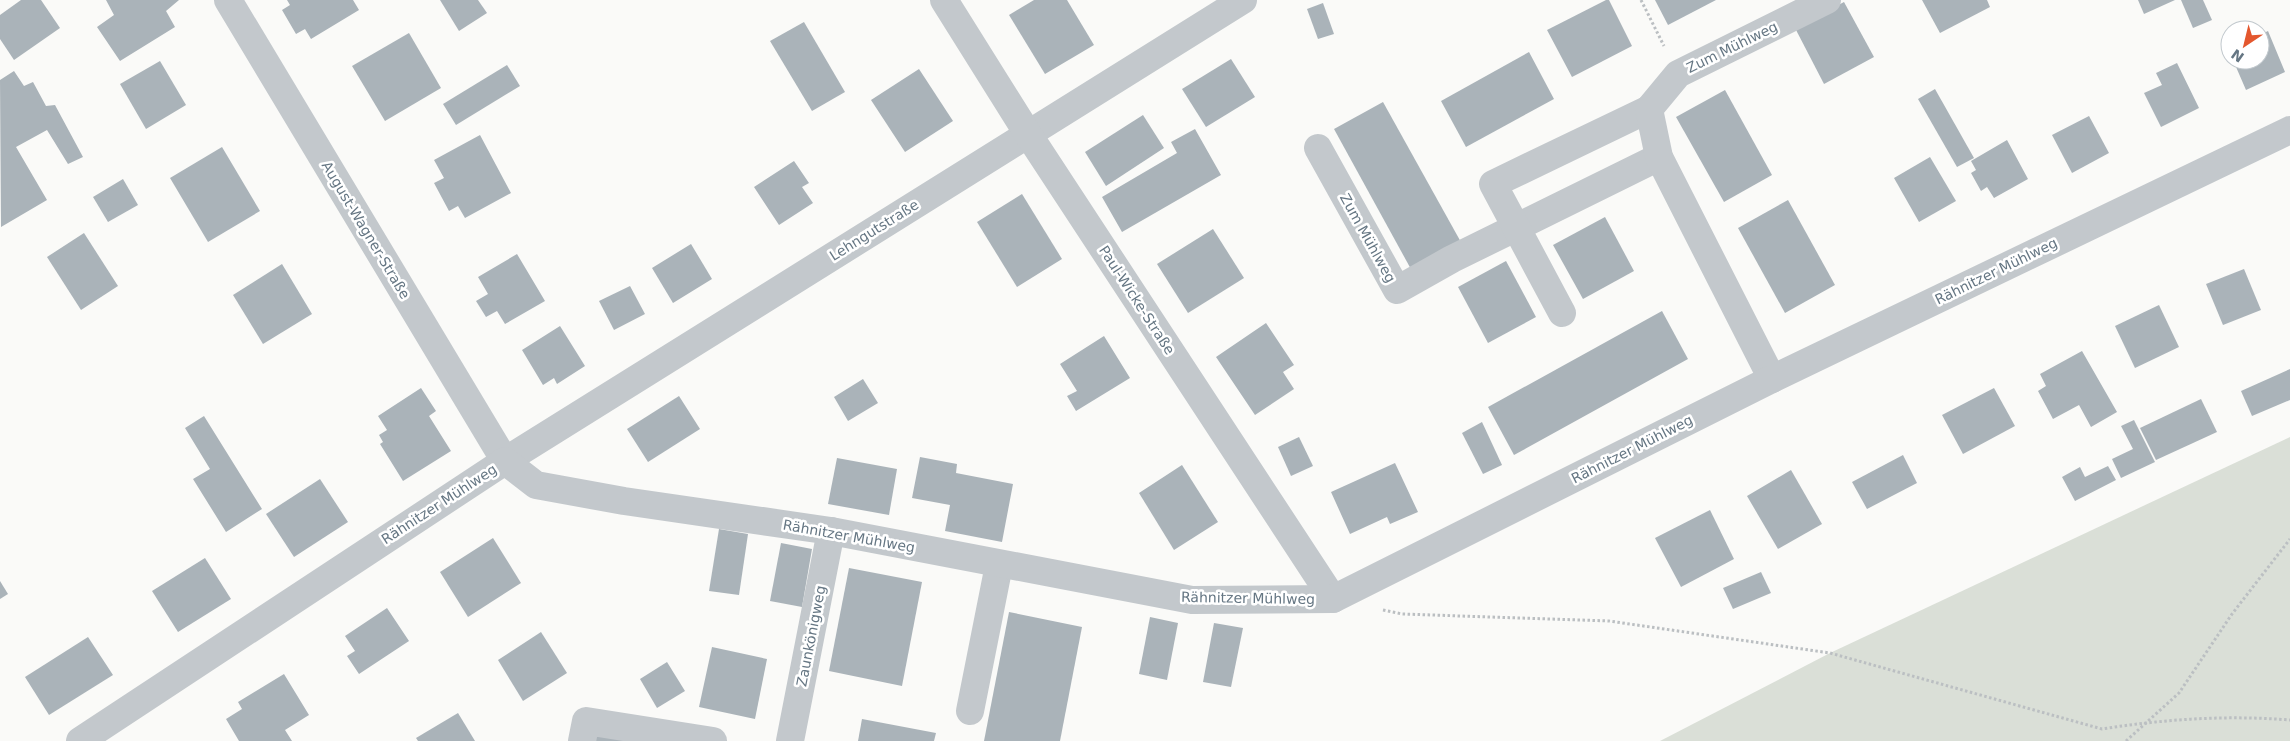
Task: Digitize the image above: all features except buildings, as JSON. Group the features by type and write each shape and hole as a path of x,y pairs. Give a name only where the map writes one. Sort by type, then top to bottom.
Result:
{"street":[{"name":"August-Wagner-Straße","path":"228,0 505,461"},
{"name":"Paul-Wicke-Straße","path":"944,0 1028,134 1333,598"},
{"name":"Lehngutstraße","path":"505,461 1243,0"},
{"name":"Zum Mühlweg","path":"1562,313 1493,184 1649,109 1678,74 1827,0"},
{"path":"1649,109 1659,157 1772,379"},
{"name":"Rähnitzer Mühlweg","path":"80,741 505,461 536,485 624,501 831,531 999,565 1192,600 1333,598 1772,379 2290,130"},
{"name":"Zum Mühlweg","path":"1318,148 1397,290 1515,227 1659,157"},
{"name":"Zaunkönigweg","path":"790,741 831,531"},
{"path":"970,711 999,565"},
{"path":"582,741 586,721 714,741"}],"path":[{"path":"1641,0 1678,74"},
{"path":"2126,741 2179,694 2232,614 2290,539"},
{"path":"1333,598 1402,614 1609,621 1718,635 1830,653 2102,729 2146,722 2243,716 2290,720"}],"shaded area":[{"path":"2290,437 2290,741 1660,741 1830,653"}]}
